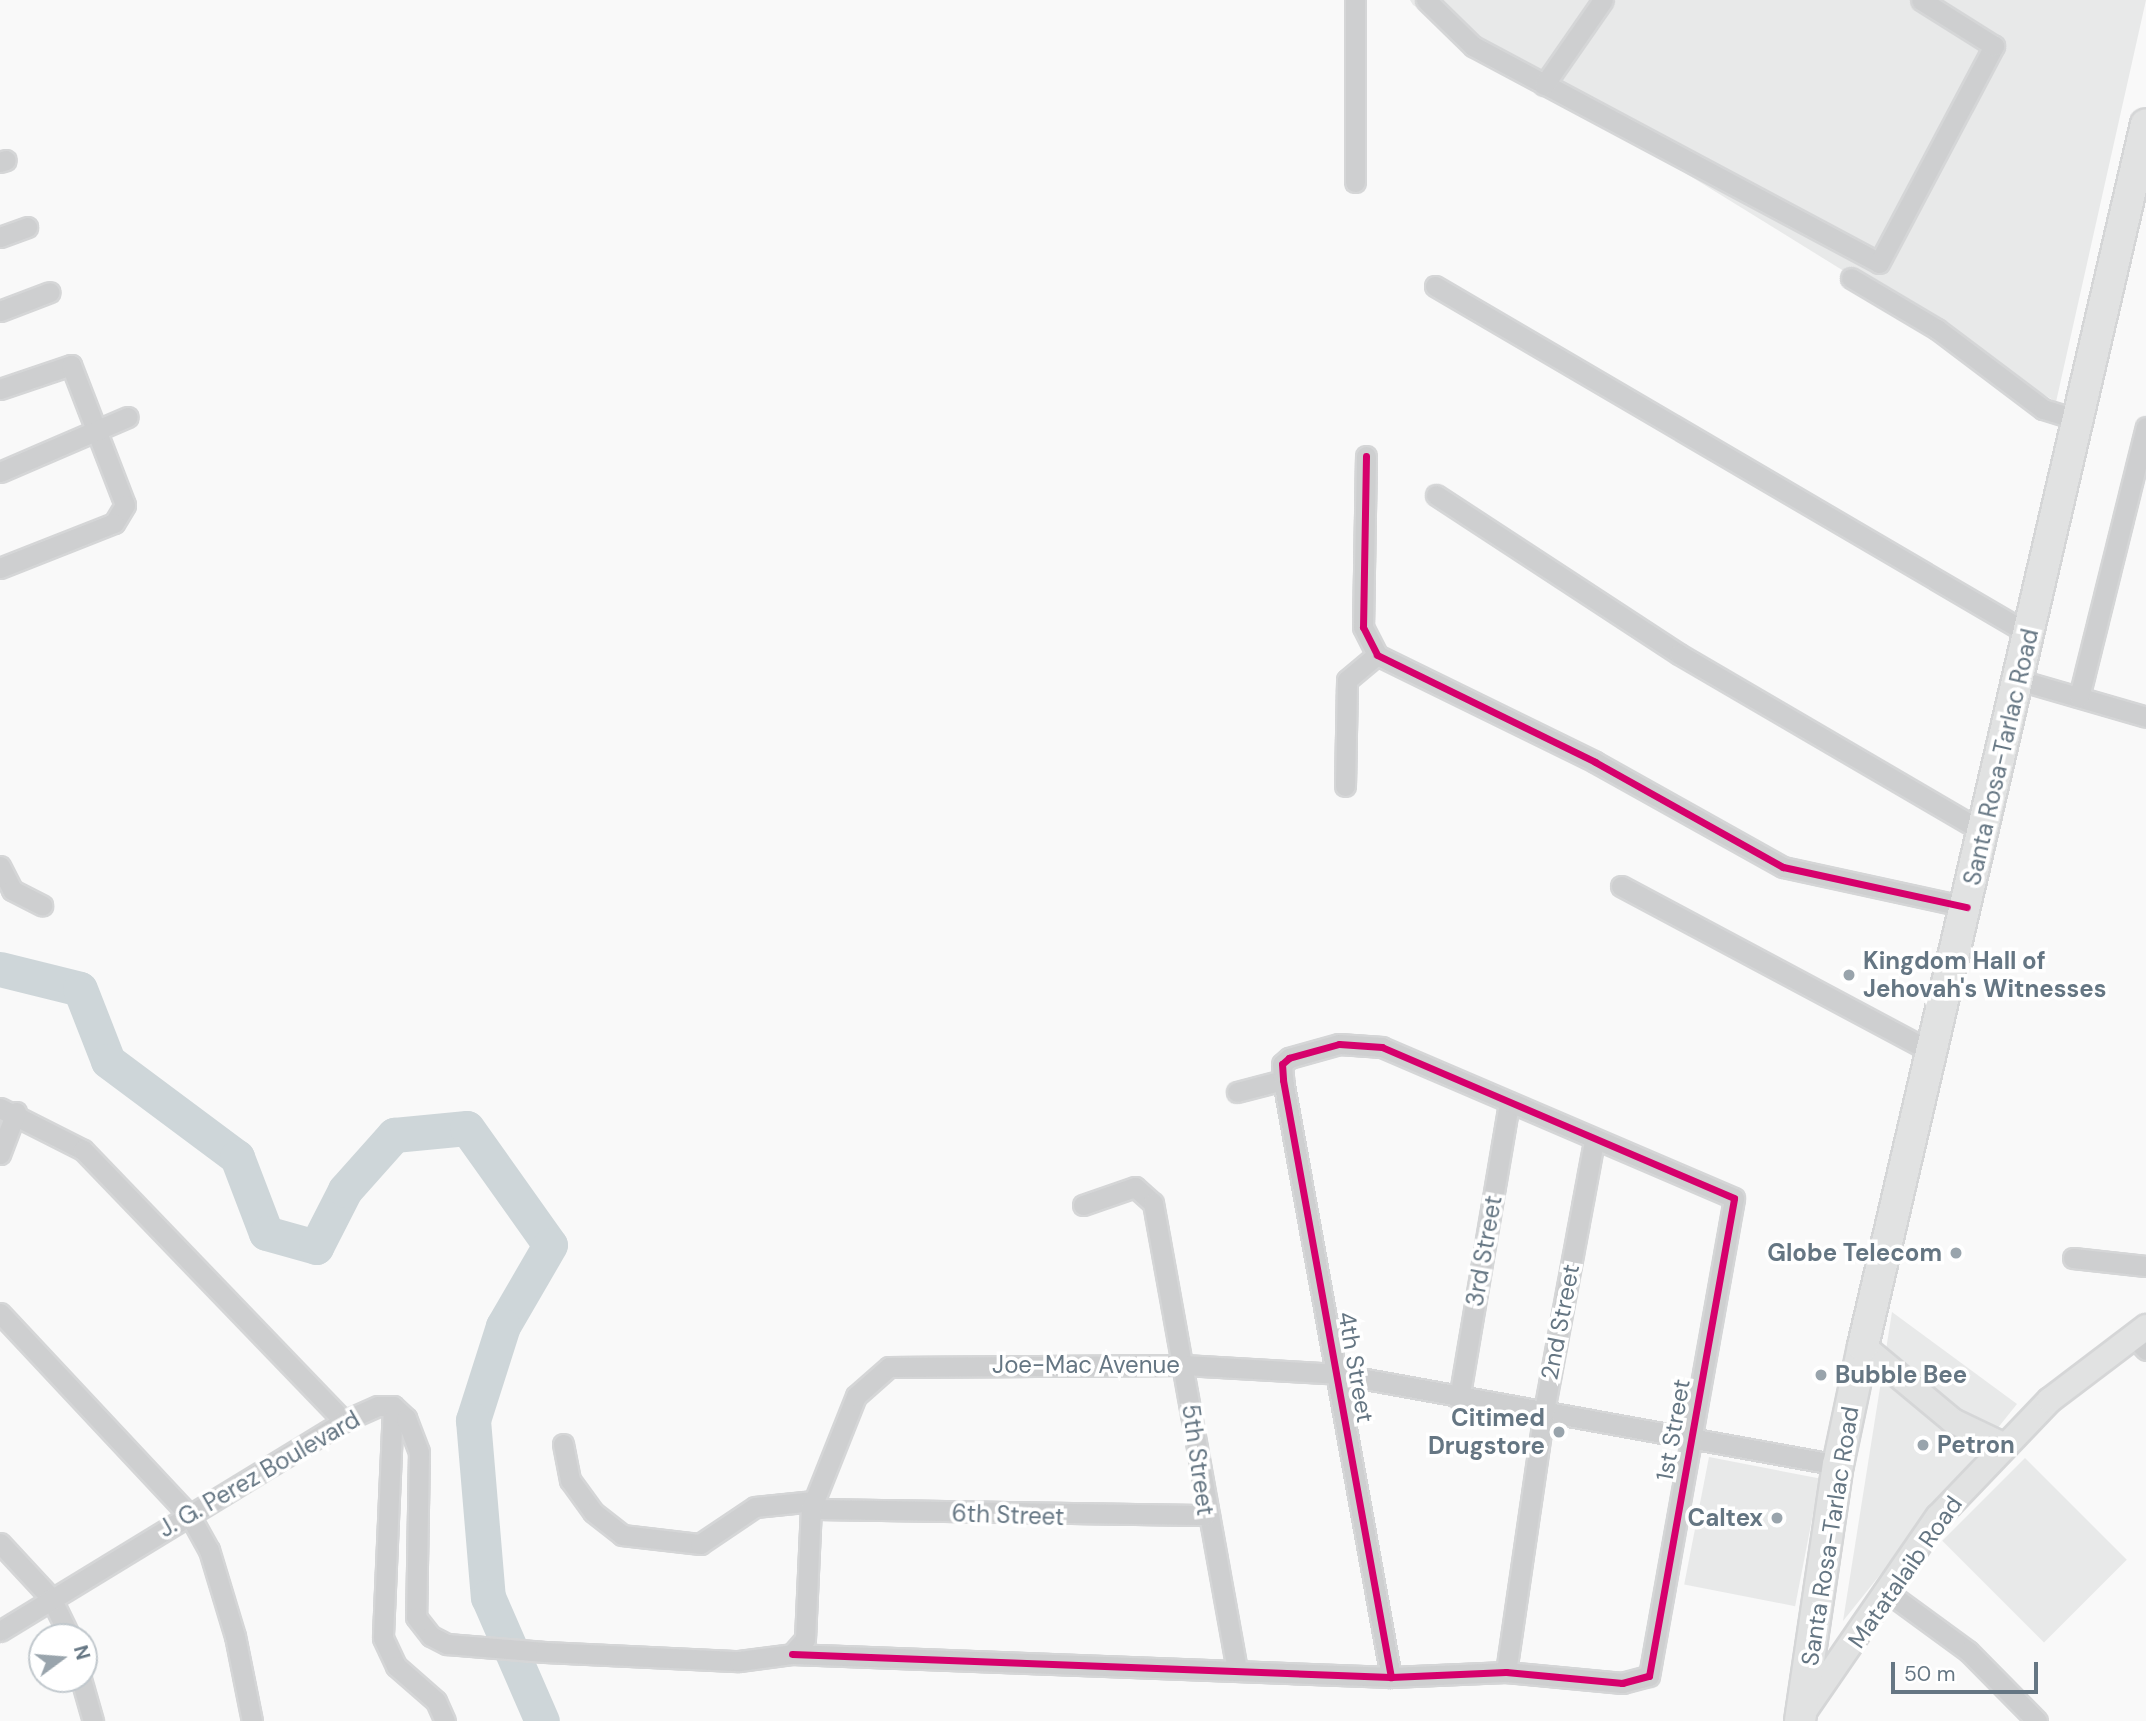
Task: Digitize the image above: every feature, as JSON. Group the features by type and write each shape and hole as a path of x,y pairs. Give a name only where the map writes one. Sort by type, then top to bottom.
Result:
{"highway":[{"name":"Santa Rosa-Tarlac Road","path":"1800,1718 1838,1465 1863,1346 1985,833 2146,124"}],"main road":[{"name":"Matatalaib Road","path":"1800,1718 1890,1594 1938,1517 2003,1445 2142,1338"},
{"path":"1863,1346 1953,1421 2003,1445"}],"street":[{"path":"1355,0 1355,182"},
{"path":"1426,0 1472,46 1879,263 1993,46 1921,0"},
{"path":"1545,85 1602,0"},
{"path":"0,237 27,228"},
{"path":"1851,278 1937,329 2043,409 2079,420"},
{"path":"1435,286 2029,634"},
{"path":"0,311 50,292"},
{"path":"0,389 68,363 100,433 122,491 122,514 114,523 0,568"},
{"path":"100,433 100,427 128,417"},
{"path":"2079,697 2146,427"},
{"path":"0,472 100,433"},
{"path":"1366,456 1363,627 1377,655 1595,762 1783,867 1967,907"},
{"path":"1436,495 1679,654 1985,833"},
{"path":"1345,786 1347,680 1377,655"},
{"path":"2019,680 2146,717"},
{"path":"0,866 12,890 42,905"},
{"path":"1621,886 1934,1053"},
{"path":"1237,1091 1339,1044 1382,1047 1594,1140"},
{"name":"4th Street","path":"1282,1072 1391,1677"},
{"name":"3rd Street","path":"1459,1399 1509,1102"},
{"path":"0,1154 8,1110 83,1150 344,1421"},
{"name":"1st Street","path":"1506,1672 1622,1683 1641,1680 1652,1670 1734,1198 1594,1140"},
{"name":"2nd Street","path":"1506,1672 1544,1411 1594,1140"},
{"name":"5th Street","path":"1083,1205 1135,1187 1153,1203 1184,1365 1205,1515 1237,1671"},
{"path":"2073,1258 2146,1266"},
{"path":"0,1313 190,1516 209,1550 235,1636 251,1721"},
{"name":"Joe-Mac Avenue","path":"792,1654 805,1639 813,1505 856,1396 889,1367 1184,1365 1338,1374 1459,1399 1544,1411 1838,1465"},
{"path":"393,1406 383,1638 396,1666 436,1701 445,1721"},
{"name":"J. G. Perez Boulevard","path":"0,1631 344,1421 393,1406 406,1418 419,1452 416,1617 447,1644 545,1652 739,1661 792,1654"},
{"name":"6th Street","path":"563,1444 570,1480 593,1513 622,1535 700,1544 755,1507 813,1505 1205,1515"},
{"path":"0,1543 51,1598 63,1623"},
{"path":"1890,1594 1968,1651 2037,1721"},
{"path":"792,1654 1391,1677 1506,1672"},
{"path":"85,1693 93,1721"}],"shaded area":[{"path":"1410,0 2146,0 2056,402 1413,5"},
{"path":"1892,1312 2017,1404 1843,1621"},
{"path":"1709,1457 1820,1479 1795,1606 1684,1585"},
{"path":"2025,1458 2127,1560 2044,1643 1942,1541"}],"waterway":[{"path":"0,969 80,989 108,1061 237,1157 266,1233 316,1247 345,1190 394,1135 467,1128 550,1245 503,1326 473,1420 488,1597 542,1721"}],"cycle path":[{"path":"1366,456 1363,627 1377,655 1595,762 1783,867 1967,907"},
{"path":"792,1654 1391,1677 1506,1672 1622,1683 1649,1676 1734,1198 1382,1047 1339,1044 1289,1058 1282,1064 1283,1080 1391,1677"}],"place":[{"name":"Kingdom Hall of Jehovah's Witnesses","path":"1849,975"},
{"name":"Globe Telecom","path":"1956,1253"},
{"name":"Bubble Bee","path":"1821,1375"},
{"name":"Citimed Drugstore","path":"1559,1432"},
{"name":"Petron","path":"1923,1445"},
{"name":"Caltex","path":"1777,1518"}]}
